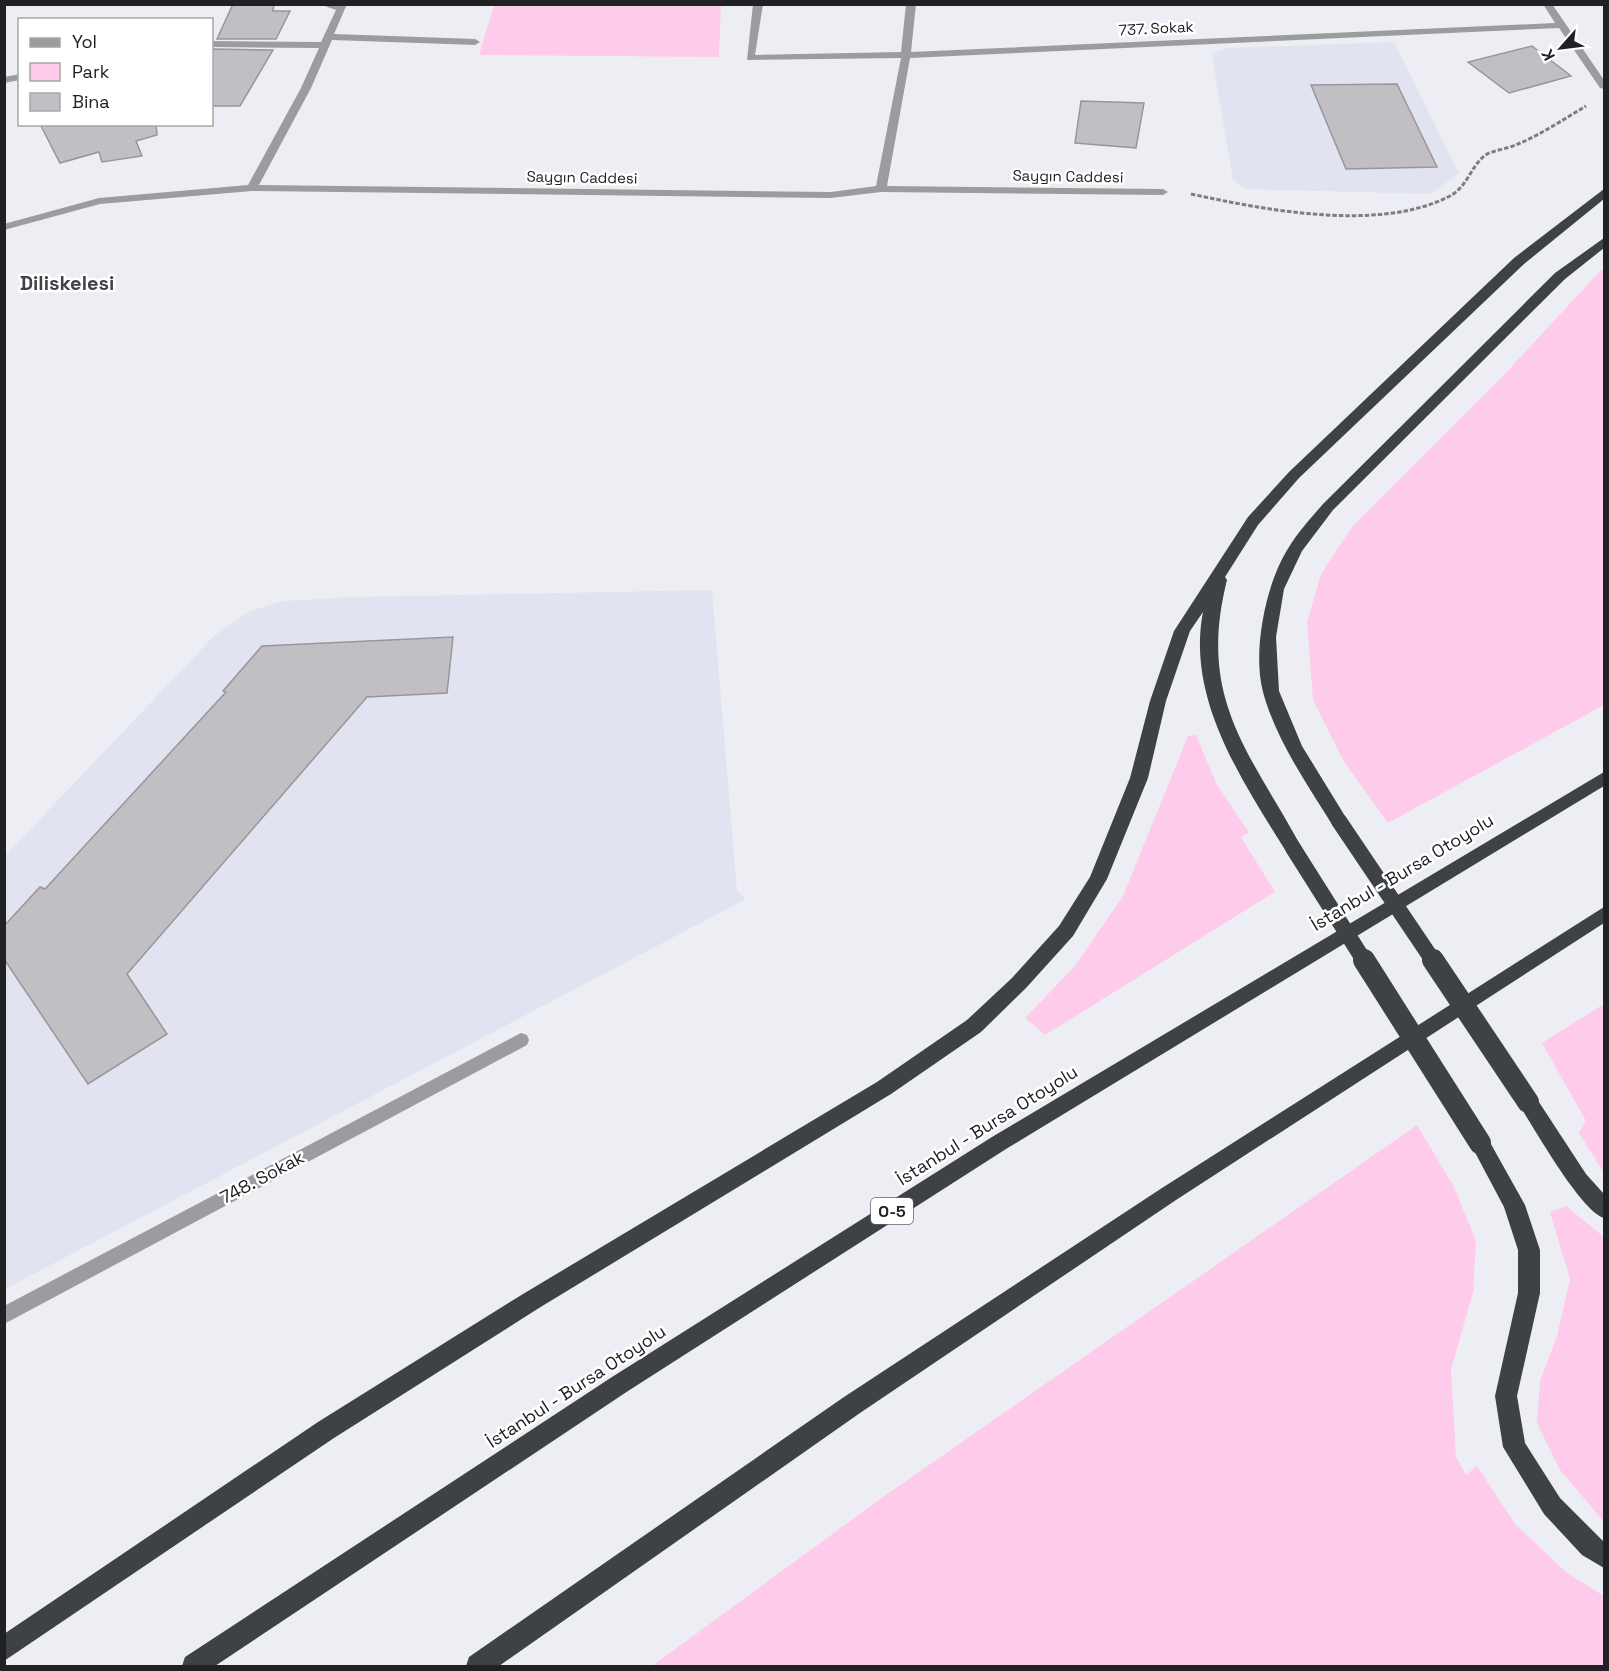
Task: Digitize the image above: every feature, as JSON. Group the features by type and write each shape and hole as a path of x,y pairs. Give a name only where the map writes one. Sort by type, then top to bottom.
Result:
{"highway":[{"path":"4,1649 326,1430 531,1301 884,1088 974,1026 1019,983 1066,931 1098,879 1138,778 1158,701 1182,632 1198,603 1221,573 1253,521 1294,475 1519,261 1605,193"},
{"path":"1605,242 1560,276 1328,507 1295,549 1276,589 1269,637 1271,691 1294,747 1579,1180 1605,1209"},
{"path":"1221,573 1210,617 1210,660 1218,702 1248,775 1480,1143 1514,1205 1529,1250 1529,1293 1506,1396 1514,1447 1552,1506 1590,1547 1605,1556"},
{"name":"İstanbul - Bursa Otoyolu","path":"194,1666 620,1384 999,1143 1605,778"},
{"path":"478,1666 852,1405 1169,1194 1605,914"}],"street":[{"path":"252,188 306,88 342,6 323,4"},
{"name":"737. Sokak","path":"758,4 750,58 906,55 1563,25"},
{"path":"881,189 906,55 910,4"},
{"path":"1547,4 1605,86"},
{"path":"213,44 326,41 475,42"},
{"name":"Saygın Caddesi","path":"4,228 99,201 252,188 831,195 881,189 1163,192"},
{"name":"748. Sokak","path":"4,1316 521,1040"}],"path":[{"path":"1163,192 1208,196 1255,208 1310,214 1367,214 1418,209 1450,196 1469,179 1484,156 1519,144 1592,103"}],"shaded area":[{"path":"1394,42 1459,173 1431,194 1246,189 1233,180 1212,57 1218,51 1228,48"},
{"path":"712,590 737,891 746,899 5,1289 5,856 215,635 250,611 283,601 354,597"}],"green space":[{"path":"494,5 721,5 719,57 479,55"},
{"path":"1601,270 1604,270 1604,705 1388,823 1344,762 1313,700 1307,622 1321,574 1352,527 1502,377"},
{"path":"1196,735 1216,783 1249,833 1241,837 1275,892 1045,1035 1025,1018 1075,966 1123,896 1188,736"},
{"path":"1604,1004 1604,1173 1579,1133 1586,1121 1542,1043"},
{"path":"1417,1125 1454,1187 1476,1241 1473,1292 1451,1370 1456,1457 1466,1475 1477,1466 1515,1524 1566,1572 1604,1596 1604,1666 652,1666 883,1497"},
{"path":"1566,1206 1604,1237 1604,1522 1560,1470 1537,1423 1540,1381 1557,1336 1570,1279 1550,1212"}],"building":[{"path":"233,4 274,4 273,11 290,11 276,39 217,39"},
{"path":"1532,46 1571,76 1509,93 1468,62"},
{"path":"213,49 273,50 240,106 213,106"},
{"path":"1397,84 1437,167 1346,169 1311,85"},
{"path":"1081,101 1144,103 1136,148 1075,143"},
{"path":"41,126 156,126 157,135 136,141 142,156 102,162 99,152 60,163"},
{"path":"453,637 447,693 367,697 127,974 167,1034 88,1084 4,959 4,926 40,887 45,889 226,692 223,691 262,646"}],"district":[{"name":"Diliskelesi","path":"67,283"}]}
